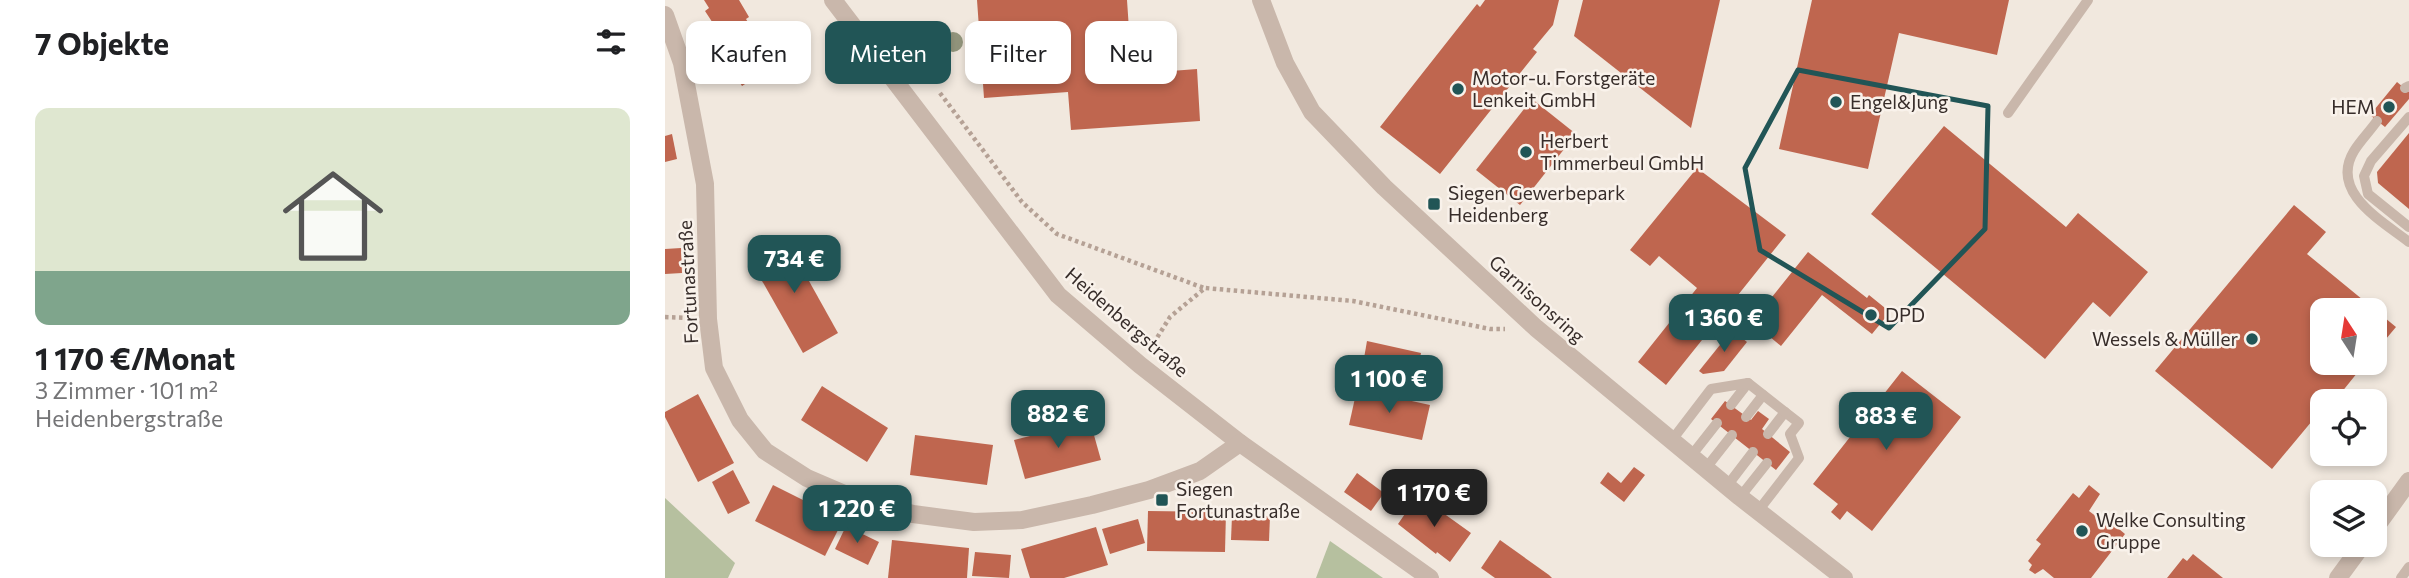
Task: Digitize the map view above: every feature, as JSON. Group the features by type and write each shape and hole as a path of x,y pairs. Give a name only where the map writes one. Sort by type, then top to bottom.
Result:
{"street":[{"name":"Heidenbergstraße","path":"833,0 1058,295 1140,365 1240,443 1430,578"},
{"name":"Garnisonsring","path":"1261,0 1285,63 1312,112 1384,187 1535,328 1733,492 1844,578"},
{"name":"Fortunastraße","path":"665,15 682,63 705,184 708,319 714,368 740,420 765,451 807,478 856,499 913,514 974,522 1022,520 1149,490 1200,471 1240,443"},
{"path":"2387,511 2409,481"},
{"path":"2338,578 2353,557"}],"lane":[{"path":"2008,113 2088,0"},
{"path":"2408,118 2371,160 2364,176 2368,194 2409,227"},
{"path":"2377,121 2353,152 2347,168 2349,185 2357,200 2409,242"},
{"path":"1672,440 1711,389 1748,383"},
{"path":"1748,383 1799,423 1781,444"},
{"path":"1731,405 1748,383"},
{"path":"1747,417 1763,396"},
{"path":"1768,434 1785,412"},
{"path":"1691,456 1717,423"},
{"path":"1758,511 1799,458 1790,434"},
{"path":"1706,468 1732,435"},
{"path":"1733,492 1753,452"},
{"path":"1733,492 1767,463"},
{"path":"2401,578 2409,567"}],"path":[{"path":"940,93 1022,202 1057,234 1205,288 1353,300 1490,329 1535,328"},
{"path":"1140,365 1170,317 1205,288"}],"highlighted area":[{"path":"1798,70 1988,106 1985,229 1889,328 1760,250 1745,168"}],"green space":[{"path":"665,498 735,563 728,578 665,578"},
{"path":"1330,541 1383,578 1316,578"}],"building":[{"path":"704,0 739,0 749,17 747,21 712,21 705,11 709,8"},
{"path":"977,0 1127,0 1128,21 1085,21 1085,84 1177,84 1177,71 1197,69 1200,121 1071,130 1068,92 984,98 983,84 1071,84 1071,21 978,21"},
{"name":"Motor-u. Forstgeräte Lenkeit GmbH","path":"1485,0 1559,0 1553,25 1533,49 1537,52 1440,174 1380,127 1477,4 1480,7"},
{"path":"1583,0 1720,0 1691,128 1574,36"},
{"name":"Engel&Jung","path":"1812,0 2009,0 1997,55 1899,33 1868,169 1779,149"},
{"name":"HEM","path":"2397,82 2409,92 2409,99 2385,127 2370,115"},
{"name":"Herbert Timmerbeul GmbH","path":"1532,99 1576,134 1520,205 1476,170"},
{"path":"1944,126 2066,227 2078,213 2148,272 2110,317 2093,302 2045,359 1871,214"},
{"path":"2409,133 2409,209 2378,183 2377,172"},
{"path":"672,134 677,159 665,162 665,136"},
{"path":"1697,168 1786,235 1666,385 1638,362 1697,288 1659,256 1650,266 1630,250"},
{"name":"Wessels & Müller","path":"2294,205 2326,232 2307,254 2361,298 2310,298 2310,375 2356,375 2344,389 2310,389 2310,423 2272,469 2155,371"},
{"path":"785,238 838,333 803,353 749,258"},
{"path":"681,248 682,273 665,274 665,249"},
{"path":"1808,252 1867,298 1869,295 1890,312 1872,334 1822,295 1781,346 1752,322"},
{"name":"Wessels & Müller","path":"2387,320 2396,327 2387,338"},
{"path":"1732,330 1747,342 1724,371 1703,374 1699,371"},
{"path":"1367,341 1421,353 1417,375 1363,364"},
{"path":"1902,371 1961,417 1872,531 1847,511 1840,520 1831,512 1838,504 1813,484"},
{"path":"822,386 888,428 867,462 801,420"},
{"path":"1357,389 1430,405 1422,440 1349,425"},
{"path":"698,394 734,463 698,482 665,417 665,412"},
{"path":"1725,401 1751,420 1758,411 1769,419 1762,429 1790,452 1776,470 1711,419"},
{"path":"1090,421 1101,460 1025,479 1014,440"},
{"path":"915,435 993,445 987,485 910,475"},
{"path":"1634,467 1645,475 1624,502 1600,483 1608,472 1621,483"},
{"path":"733,470 750,503 728,514 712,482"},
{"path":"1357,473 1384,493 1371,511 1344,492"},
{"path":"773,485 843,520 825,556 755,521"},
{"name":"Welke Consulting Gruppe","path":"2089,485 2100,494 2089,511 2110,527 2113,524 2125,534 2091,578 2054,578 2043,569 2035,574 2029,570 2032,565 2028,561 2041,544 2036,540 2073,493 2079,498"},
{"path":"1418,495 1471,533 1450,562 1398,524"},
{"path":"1148,511 1226,512 1225,552 1147,551"},
{"path":"1232,516 1270,516 1269,541 1231,540"},
{"path":"1138,519 1145,543 1110,554 1102,529"},
{"path":"846,526 879,542 868,565 835,549"},
{"path":"1096,527 1108,565 1064,578 1030,578 1021,549"},
{"path":"892,540 969,548 967,578 888,578"},
{"path":"1500,540 1552,578 1495,578 1481,568"},
{"path":"975,552 1011,555 1009,578 972,576"},
{"path":"2193,554 2223,578 2167,578 2183,558 2187,561"}],"place":[{"name":"Motor-u. Forstgeräte Lenkeit GmbH","path":"1458,89"},
{"name":"Engel&Jung","path":"1836,102"},
{"name":"HEM","path":"2389,107"},
{"name":"Herbert Timmerbeul GmbH","path":"1526,152"},
{"name":"Siegen Gewerbepark Heidenberg","path":"1434,204"},
{"name":"DPD","path":"1871,315"},
{"name":"Wessels & Müller","path":"2252,339"},
{"name":"Siegen Fortunastraße","path":"1162,500"},
{"name":"Welke Consulting Gruppe","path":"2082,531"}]}
